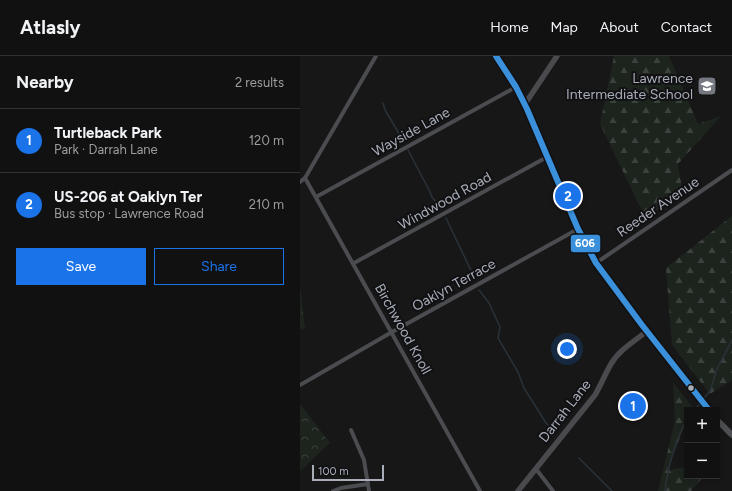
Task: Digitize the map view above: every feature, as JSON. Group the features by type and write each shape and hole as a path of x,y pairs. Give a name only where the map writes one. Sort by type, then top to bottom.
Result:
{"main road":[{"path":"496,56 525,104 578,229 596,263 707,407"},
{"path":"720,423 732,435"}],"street":[{"path":"300,182 305,178 376,56"},
{"path":"525,104 557,56"},
{"name":"Wayside Lane","path":"316,197 516,87"},
{"name":"Windwood Road","path":"354,263 547,157"},
{"name":"Reeder Avenue","path":"596,263 732,170"},
{"name":"Birchwood Knoll","path":"305,178 354,263 480,491"},
{"name":"Oaklyn Terrace","path":"300,385 578,229"},
{"name":"Darrah Lane","path":"518,491 594,395 610,364 617,356 647,331"},
{"path":"351,430 364,460 369,491"},
{"path":"536,469 553,491"},
{"path":"333,491 341,488 368,484"}],"green space":[{"path":"614,56 669,56 698,124 721,116 678,164 683,195 645,217 600,124"},
{"path":"732,216 732,380 710,394 672,345 666,268"},
{"path":"300,287 305,328 300,330"},
{"path":"673,382 693,407 684,407 684,427 667,471 684,467 684,479 701,479 691,491 658,491 675,421"},
{"path":"300,404 330,443 300,471"}],"waterway":[{"path":"383,103 385,110 404,142"},
{"path":"408,150 432,197 441,209"},
{"path":"446,218 475,279"},
{"path":"479,290 489,303 500,327 498,338 518,372 524,388 546,423 555,431"},
{"path":"703,399 710,391 717,369 732,340"},
{"path":"697,407 701,402"},
{"path":"665,491 673,454 684,425"},
{"path":"579,458 612,491"}],"transit line":[{"name":"606","path":"496,56 516,87 527,109 578,229 596,263 642,325 707,407"}],"place":[{"name":"Lawrence Intermediate School","path":"707,86"},
{"name":"US-206 at Oaklyn Ter","path":"568,196"},
{"name":"Turtleback Park","path":"633,406"}]}
